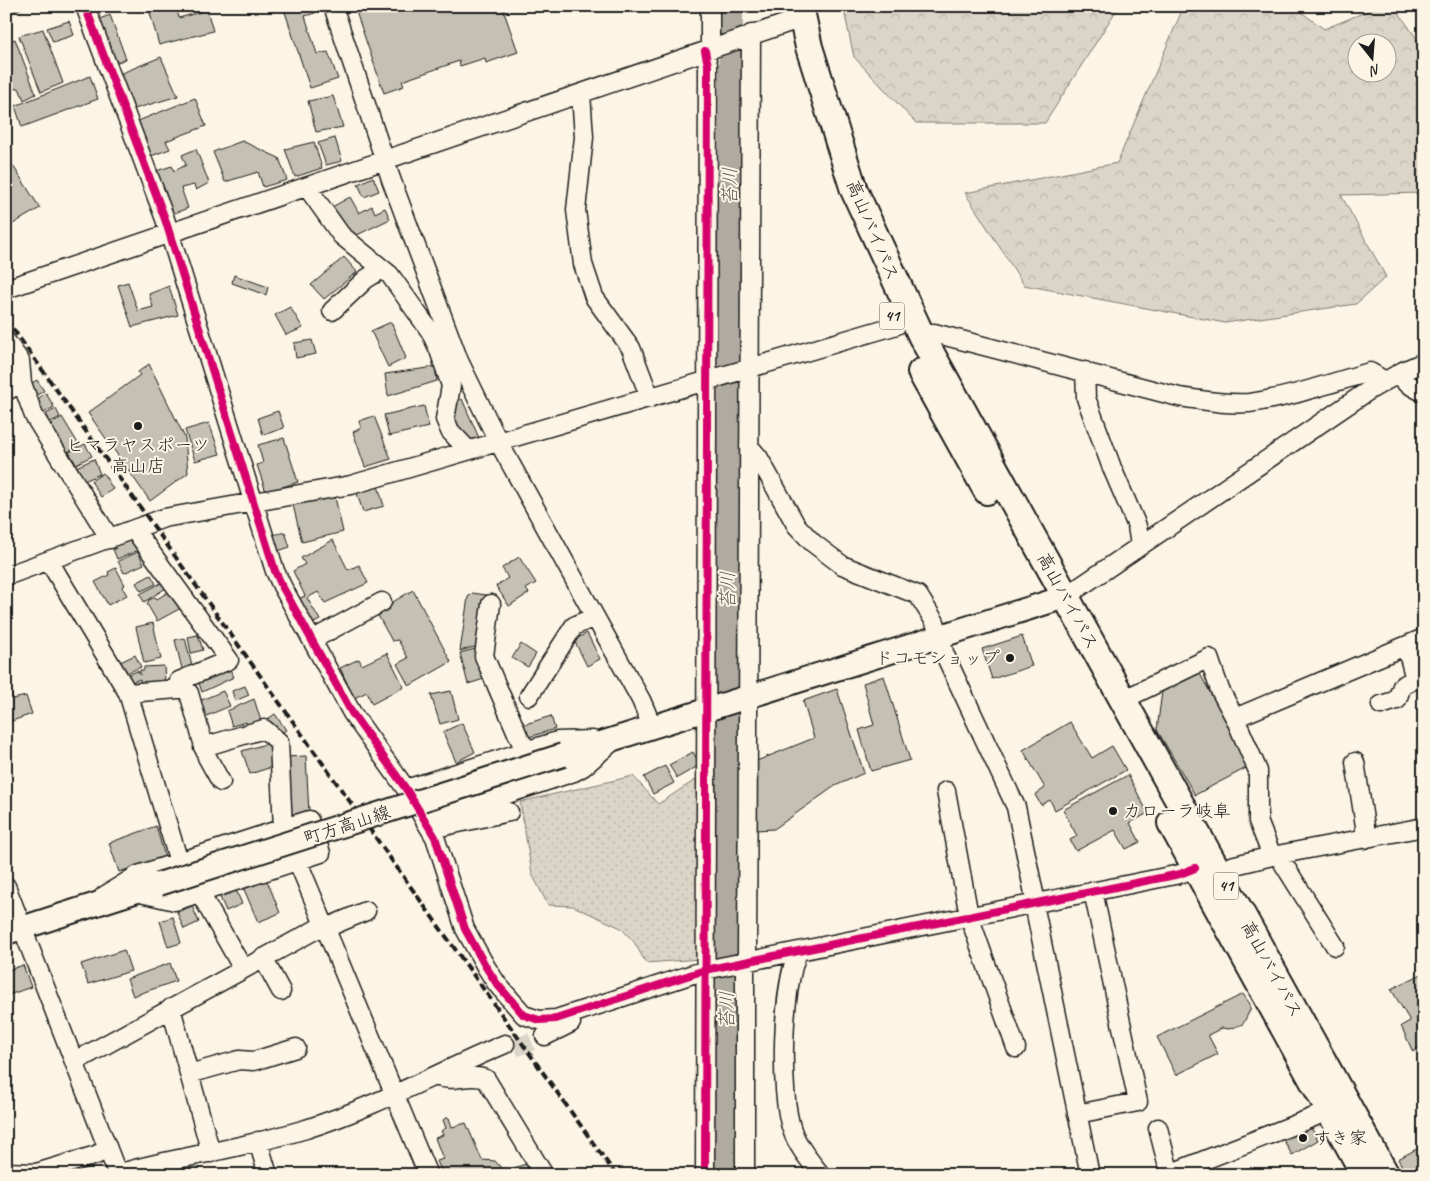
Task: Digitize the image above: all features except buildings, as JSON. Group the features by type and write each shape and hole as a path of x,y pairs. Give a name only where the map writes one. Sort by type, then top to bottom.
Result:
{"highway":[{"name":"高山バイパス","path":"793,13 819,139 844,211 896,325 955,436 1059,600"},
{"name":"高山バイパス","path":"793,13 854,190 922,337 1059,600 1207,870 1386,1175"},
{"name":"高山バイパス","path":"1207,870 1329,1111 1365,1175"}],"main road":[{"path":"708,710 1059,600"},
{"name":"町方高山線","path":"136,892 708,710"},
{"path":"14,930 136,892"}],"street":[{"path":"85,6 170,233 275,571 352,713 406,789 428,825 440,850 457,907 475,948 497,984 524,1015 549,1021 707,969 1093,891 1424,828"},
{"path":"333,6 385,159 459,361 498,441 641,700 653,728"},
{"path":"705,1175 710,380 708,64 710,6"},
{"path":"6,289 710,49 749,35 793,13"},
{"path":"745,1175 744,962 749,446 749,35"},
{"path":"581,94 584,137 576,210 583,264 594,297 631,348 650,398"},
{"path":"307,187 341,235 390,275 430,330 451,386 445,419 450,431 468,450"},
{"path":"332,311 366,279 382,269"},
{"path":"6,576 183,513 207,509 214,510 351,486 498,441 896,325"},
{"path":"922,337 934,333 1085,370 1179,397 1230,403 1268,399 1370,372 1385,381"},
{"path":"6,341 20,361 14,387 110,539"},
{"path":"1059,600 1385,381 1424,362"},
{"path":"1085,370 1086,398 1112,468 1137,526 1140,546"},
{"path":"1406,383 1424,393"},
{"path":"749,446 759,458 796,524 804,534 842,565 918,595 935,622 946,655 1016,807 1090,1175"},
{"path":"134,529 229,660 178,681 178,688"},
{"path":"49,561 128,693 179,862"},
{"path":"312,640 382,602"},
{"path":"491,604 484,656 520,740 528,750"},
{"path":"529,696 574,626 594,617"},
{"path":"1235,718 1424,638"},
{"path":"1381,705 1397,700 1402,686 1419,677 1406,646"},
{"path":"1134,695 1209,658 1220,690 1235,718 1258,771 1258,821 1275,856 1335,946"},
{"path":"128,693 184,688 189,693 203,747 221,782"},
{"path":"203,747 264,729 279,742 284,829"},
{"path":"406,789 557,741 614,740"},
{"path":"428,825 574,772 583,767 614,740"},
{"path":"1355,762 1365,826 1365,839"},
{"path":"946,791 969,916 1016,1048"},
{"path":"428,825 509,812"},
{"path":"82,909 138,875 309,820 321,853 175,901 165,896 136,892"},
{"path":"298,862 428,1175"},
{"path":"6,886 14,930 74,1062 118,1175 135,1168 211,1153 307,1129 438,1078 453,1066 510,1046"},
{"path":"1077,1114 1138,1102 1093,891"},
{"path":"200,893 243,969"},
{"path":"74,1062 263,958 325,927 366,911"},
{"path":"798,952 793,964 787,1012 785,1046 788,1110 797,1142 821,1175"},
{"path":"263,958 281,991"},
{"path":"545,1036 610,1001"},
{"path":"171,1008 211,1153"},
{"path":"189,1074 239,1060 254,1061 296,1048"},
{"path":"438,1078 453,1080 470,1076 486,1079 544,1175"},
{"path":"1158,1128 1170,1174 1329,1111"},
{"path":"258,1142 268,1175"},
{"path":"6,1172 36,1173 96,1155 108,1149"}],"green space":[{"path":"843,6 1119,6 1045,123 916,123 854,57"},
{"path":"1180,6 1293,6 1324,29 1380,6 1394,6 1424,49 1424,193 1341,195 1386,277 1356,304 1225,323 1024,285 965,193 1117,163 1183,8"},
{"path":"633,776 658,804 700,777 700,959 646,963 634,942 621,928 573,906 548,905 532,874 520,802"}],"waterway":[{"name":"苔川","path":"726,1175 731,6"}],"tunnel":[{"path":"515,1048 545,1036"}],"railway":[{"path":"6,319 616,1175"}],"cycle path":[{"path":"85,6 165,219 275,571 352,713 406,789 435,837 465,929 486,967 497,984 524,1015 539,1020 556,1019 705,970 1180,874 1195,868"},
{"path":"705,51 708,65 705,1175"}],"place":[{"name":"ヒマラヤスポーツ 高山店","path":"138,426"},
{"name":"ドコモショップ","path":"1010,658"},
{"name":"カローラ岐阜","path":"1113,811"},
{"name":"すき家","path":"1303,1138"}]}
